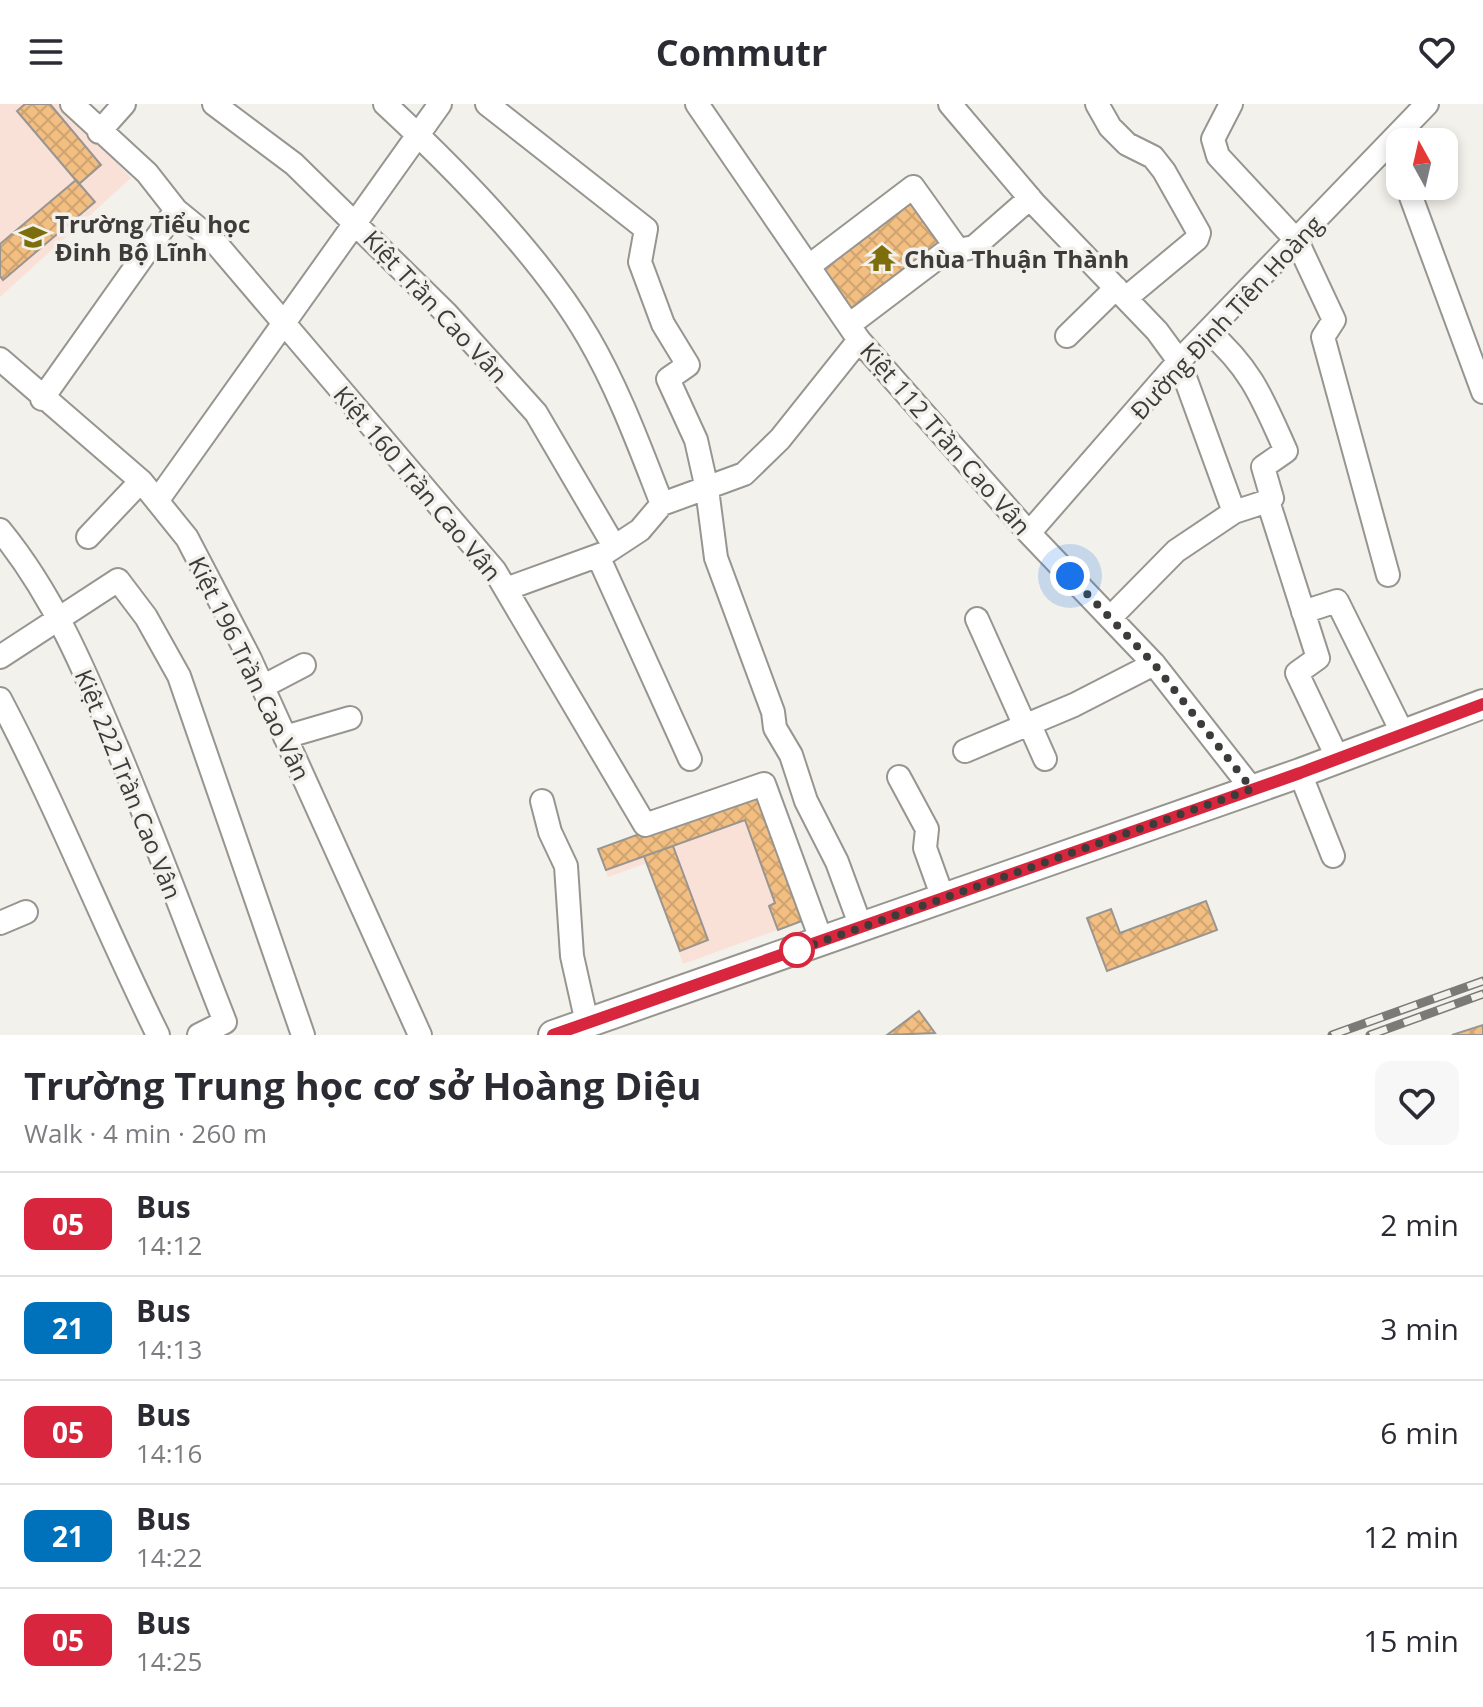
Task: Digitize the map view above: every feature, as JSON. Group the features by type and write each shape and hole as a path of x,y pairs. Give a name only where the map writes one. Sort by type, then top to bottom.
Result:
{"main road":[{"path":"553,1035 1300,773 1483,704"}],"street":[{"name":"Kiệt 160 Trần Cao Vân","path":"72,104 147,173 176,210 214,241 495,571 645,825 764,784 822,942"},
{"path":"99,132 124,104"},
{"name":"Kiệt Trần Cao Vân","path":"214,104 294,164 356,222 412,276 536,413 606,551 690,759"},
{"path":"385,104 521,246 588,336 629,419 662,504"},
{"path":"157,501 221,407 285,324 440,104"},
{"path":"487,104 646,229 640,262 663,324 688,365 668,379 696,440 707,489 716,558 773,712 775,728 791,755 806,801 837,862 861,927"},
{"name":"Kiệt 112 Trần Cao Vân","path":"697,104 854,333 1029,533 1154,664 1252,789"},
{"path":"950,104 1030,198 1121,293 1179,361 1234,512"},
{"path":"1067,336 1197,239 1199,233 1153,157 1127,144 1110,127 1097,104"},
{"path":"1231,104 1213,139 1218,156 1297,241 1334,320 1323,337 1388,575"},
{"name":"Đường Đinh Tiên Hoàng","path":"1404,128 1427,104"},
{"name":"Đường Đinh Tiên Hoàng","path":"1029,533 1179,361 1386,147"},
{"path":"809,266 913,187 958,250"},
{"path":"506,589 606,551 640,530 662,504 744,474 771,448 854,333 944,253 974,247 1030,198"},
{"path":"1412,200 1483,392"},
{"path":"42,399 176,210"},
{"path":"1110,618 1176,551 1234,512 1272,498 1263,467 1286,451 1249,374 1236,356 1208,331"},
{"name":"Kiệt 196 Trần Cao Vân","path":"0,359 42,399 141,481 187,538 262,687 420,1035"},
{"path":"88,537 141,481"},
{"path":"1268,501 1318,658 1297,673 1338,759"},
{"name":"Kiệt 222 Trần Cao Vân","path":"0,530 41,585 59,619 134,789 225,1022 198,1035"},
{"path":"0,657 118,580 146,617 179,676 303,1035"},
{"path":"1303,612 1337,601 1403,734"},
{"path":"977,619 1045,759"},
{"path":"965,751 1154,664"},
{"path":"262,687 304,665"},
{"path":"0,699 43,780 117,951 158,1035"},
{"path":"285,737 350,718"},
{"path":"1300,773 1333,856"},
{"path":"899,777 927,829 925,848 943,898"},
{"path":"542,801 550,832 566,866 572,956 587,1023"},
{"path":"0,923 26,912"}],"shaded area":[{"name":"Trường Tiểu học Đinh Bộ Lĩnh","path":"0,104 62,104 131,178 0,297"},
{"path":"763,789 810,918 683,964 647,863 608,877 598,849"}],"building":[{"path":"25,104 50,104 101,165 79,184 17,111"},
{"path":"76,180 95,202 3,280 0,276 0,244"},
{"name":"Chùa Thuận Thành","path":"908,200 947,245 850,319 816,270"},
{"path":"763,789 810,918 778,930 769,906 775,903 745,820 606,870 598,849"},
{"path":"673,846 708,940 680,951 644,856"},
{"path":"1206,901 1217,930 1107,971 1087,918 1111,909 1120,933"},
{"path":"919,1011 935,1033 887,1035"},
{"path":"1483,1025 1483,1035 1452,1035"}],"railway":[{"path":"1332,1035 1483,981"},
{"path":"1370,1035 1483,994"}],"bus line":[{"name":"05","path":"553,1035 1300,773 1483,704"}],"place":[{"name":"Trường Tiểu học Đinh Bộ Lĩnh","path":"33,237"},
{"name":"Chùa Thuận Thành","path":"882,258"}],"route":[{"path":"797,950 792,952 1252,789 1154,664 1070,576"}]}
